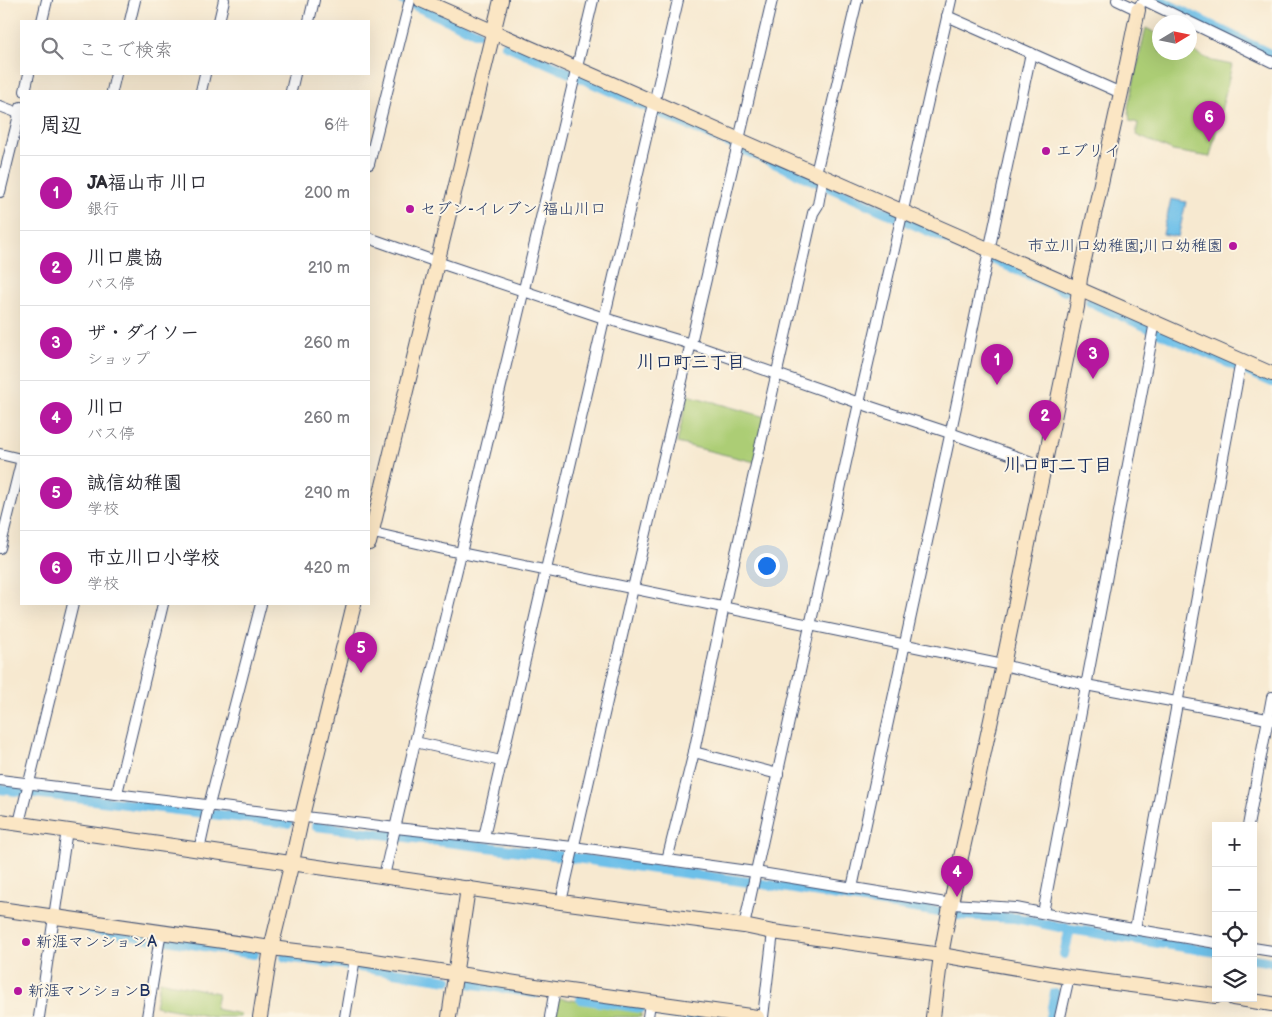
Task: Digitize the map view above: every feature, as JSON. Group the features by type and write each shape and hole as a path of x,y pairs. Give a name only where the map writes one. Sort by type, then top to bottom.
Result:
{"street":[{"path":"42,20 47,0"},
{"path":"130,20 135,0"},
{"path":"219,20 224,0"},
{"path":"309,20 314,0"},
{"path":"370,160 410,0"},
{"path":"421,0 1272,374"},
{"path":"501,0 370,536 724,606 1003,665 1086,685 1270,719"},
{"path":"384,876 593,0"},
{"path":"484,837 678,0"},
{"path":"561,902 772,0"},
{"path":"667,860 694,752 724,606 813,214 818,205 820,175 857,0"},
{"path":"744,926 859,403 951,0"},
{"path":"1117,0 1141,3 1272,62"},
{"path":"933,1017 941,955 1077,307 1080,278 1141,3"},
{"path":"948,16 1122,93"},
{"path":"852,888 1031,53"},
{"path":"25,90 29,75"},
{"path":"112,90 116,75"},
{"path":"201,90 205,75"},
{"path":"291,90 296,75"},
{"path":"0,106 20,111"},
{"path":"0,192 20,115"},
{"path":"370,238 604,318 691,344 1043,466"},
{"path":"1043,913 1155,322"},
{"path":"1135,929 1240,361"},
{"path":"0,454 20,459"},
{"path":"0,548 20,467"},
{"path":"19,823 73,605"},
{"path":"117,793 163,605"},
{"path":"199,850 261,605"},
{"path":"260,1017 271,948 354,605"},
{"path":"1249,822 1270,719 1272,697"},
{"path":"415,742 501,761"},
{"path":"694,752 778,774"},
{"path":"0,780 396,828 573,847 755,872 852,888 950,913 1016,908 1212,942"},
{"path":"0,821 561,902 744,926 773,932 941,955 1069,977 1212,995"},
{"path":"39,1017 67,830"},
{"path":"449,1017 468,888"},
{"path":"0,909 271,948 355,958 755,1017 773,932"},
{"path":"147,1017 161,931"},
{"path":"1257,949 1272,951"},
{"path":"345,1017 355,958"},
{"path":"1060,1017 1069,977"},
{"path":"550,1017 555,989"},
{"path":"1257,1002 1272,1004"},
{"path":"648,1017 650,1003"}],"green space":[{"path":"1146,28 1152,31 1152,60 1197,60 1197,54 1212,61 1232,65 1210,157 1173,151 1136,135 1138,123 1130,121 1128,107"},
{"path":"688,395 769,418 759,463 677,443"},
{"path":"160,981 218,993 215,1009 241,1014 240,1017 213,1017 155,1006"},
{"path":"559,998 642,1011 641,1017 556,1017"}],"water":[{"path":"1171,199 1186,202 1178,237 1163,234"}],"waterway":[{"path":"402,0 477,33"},
{"path":"1159,0 1272,55"},
{"path":"506,45 1065,291"},
{"path":"1090,302 1272,382"},
{"path":"0,789 288,823"},
{"path":"316,826 561,856 763,884 958,915 1015,918 1070,929 1212,951"},
{"path":"91,929 154,939"},
{"path":"1064,954 1070,929"},
{"path":"165,940 254,954"},
{"path":"285,957 348,965"},
{"path":"1257,960 1272,962"},
{"path":"359,967 448,980"},
{"path":"461,982 536,993"},
{"path":"1050,1017 1055,993"},
{"path":"581,999 641,1008"},
{"path":"657,1011 701,1017"}],"place":[{"name":"市立川口小学校","path":"1209,142"},
{"name":"エブリイ","path":"1046,151"},
{"name":"セブン-イレブン 福山川口","path":"410,209"},
{"name":"市立川口幼稚園;川口幼稚園","path":"1233,246"},
{"name":"ザ・ダイソー","path":"1093,379"},
{"name":"JA福山市 川口","path":"997,385"},
{"name":"川口農協","path":"1045,441"},
{"name":"誠信幼稚園","path":"361,673"},
{"name":"川口","path":"957,897"},
{"name":"新涯マンションA","path":"26,942"},
{"name":"新涯マンションB","path":"18,991"}],"district":[{"name":"川口町三丁目","path":"691,362"},
{"name":"川口町二丁目","path":"1058,465"}]}
